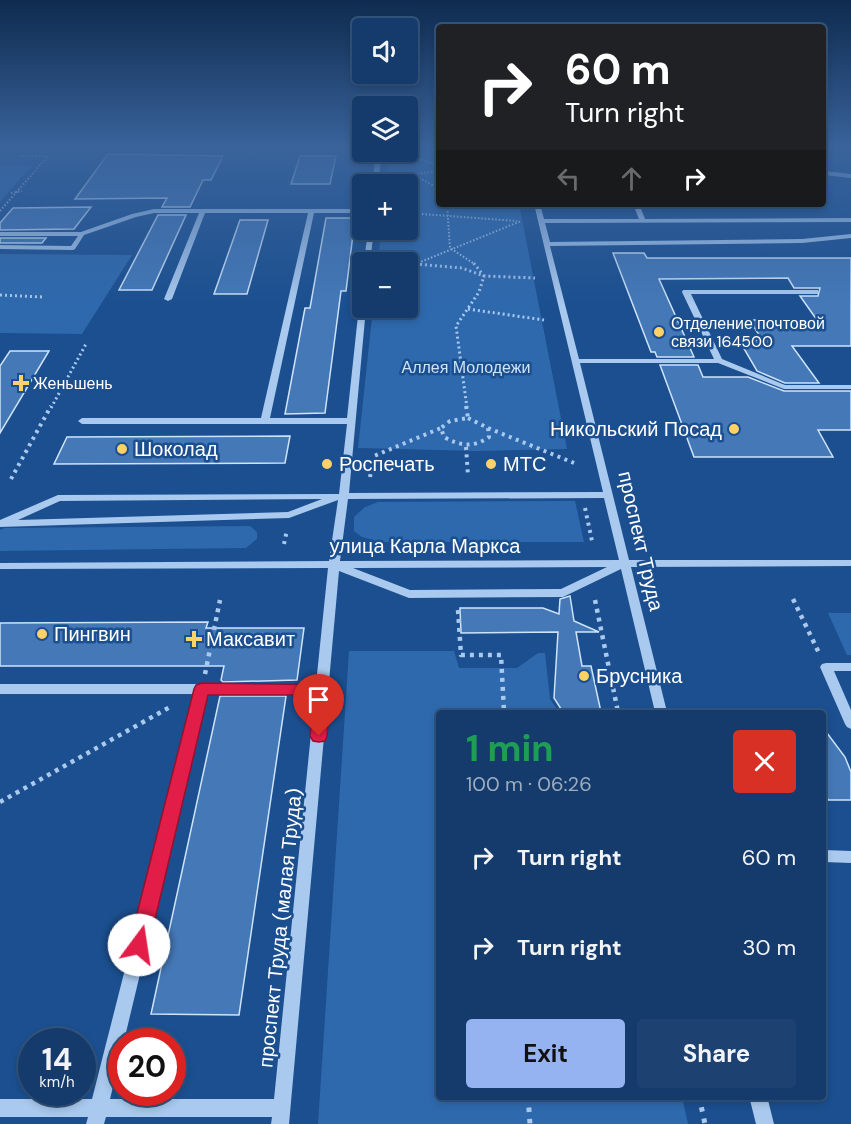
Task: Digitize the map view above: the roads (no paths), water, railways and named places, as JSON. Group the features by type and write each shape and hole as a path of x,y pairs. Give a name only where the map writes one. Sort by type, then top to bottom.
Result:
{"street":[{"name":"проспект Труда","path":"538,207 660,710"},
{"path":"637,207 643,221"},
{"path":"168,299 203,211"},
{"path":"265,420 311,211"},
{"path":"0,234 82,234 134,215 153,212 352,211"},
{"path":"541,221 851,220"},
{"path":"0,247 73,248 82,234"},
{"path":"547,244 802,241 851,236"},
{"path":"719,361 686,292 815,291"},
{"name":"проспект Труда (малая Труда)","path":"280,1116 334,565 344,495 362,318"},
{"path":"575,361 719,361 784,387 851,387"},
{"path":"82,420 351,421"},
{"path":"1,524 289,515 344,495"},
{"path":"1,524 58,498 608,495"},
{"name":"улица Карла Маркса","path":"0,566 851,563"},
{"path":"334,565 409,594 421,594 563,593 624,564"},
{"path":"851,667 826,668 851,724"},
{"path":"0,689 323,689"},
{"path":"97,1116 202,689"},
{"path":"826,856 851,857"},
{"path":"759,1100 765,1124"},
{"path":"0,1108 97,1116 280,1116"}],"place":[{"name":"Отделение почтовой связи 164500","path":"659,332"},
{"name":"Женьшень","path":"21,383"},
{"name":"Никольский Посад","path":"734,429"},
{"name":"Шоколад","path":"122,449"},
{"name":"Роспечать","path":"327,464"},
{"name":"МТС","path":"491,464"},
{"name":"Пингвин","path":"42,634"},
{"name":"Максавит","path":"194,639"},
{"name":"Брусника","path":"584,676"}],"park label":[{"name":"Аллея Молодежи","path":"466,367"}]}
